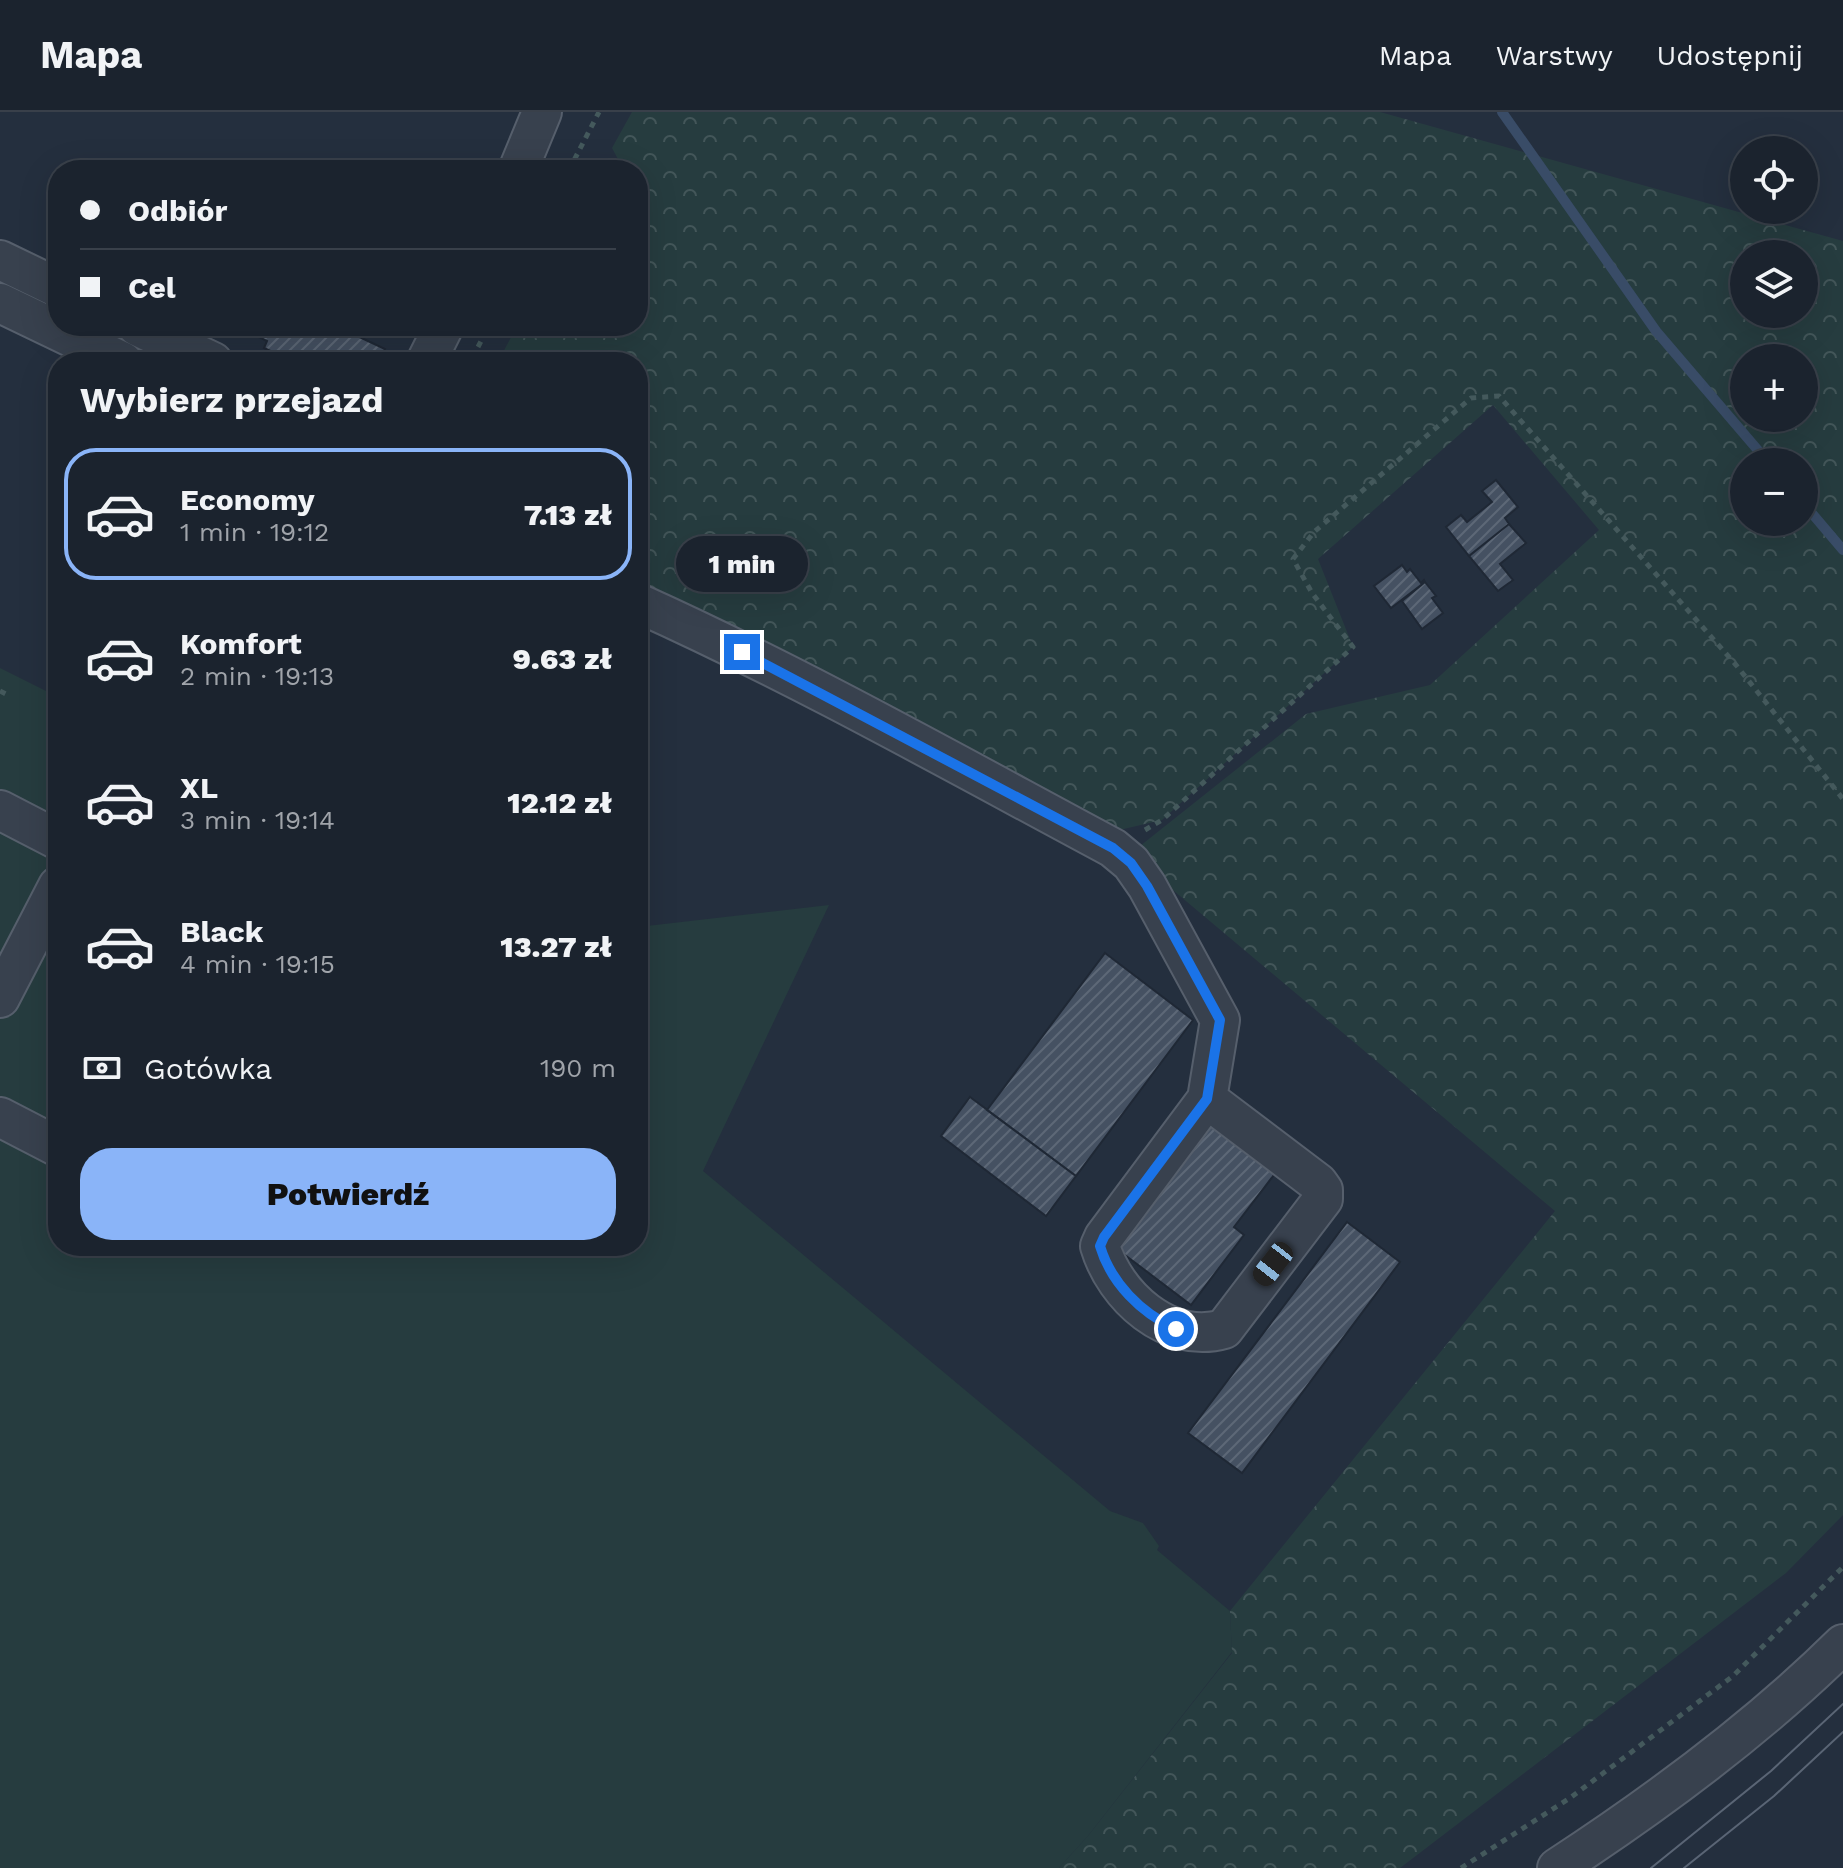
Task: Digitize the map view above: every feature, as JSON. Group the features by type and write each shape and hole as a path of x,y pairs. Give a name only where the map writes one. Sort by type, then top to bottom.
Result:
{"street":[{"path":"522,160 542,112"},
{"path":"0,260 48,283"},
{"path":"0,303 48,326"},
{"path":"69,336 102,352"},
{"path":"158,336 192,352"},
{"path":"648,608 728,645 1113,848 1131,863 1147,886 1220,1020 1207,1099 1100,1246 1119,1284 1139,1305 1158,1321 1196,1333 1224,1329 1323,1199 1323,1190 1318,1183 1207,1099"},
{"path":"0,810 48,835"},
{"path":"0,998 48,905"},
{"path":"0,1117 48,1142"},
{"path":"1557,1868 1687,1778 1769,1712 1843,1644"}],"path":[{"path":"574,160 599,112"},
{"path":"1113,848 1162,820 1353,647 1312,593 1293,559 1314,532 1471,398 1499,396 1736,665 1843,799"},
{"path":"1461,1868 1570,1798 1733,1676 1843,1567"}],"green space":[{"path":"632,112 1380,112 1730,210 1730,224 1782,224 1843,241 1843,1515 1786,1573 1400,1868 1059,1868 1088,1836 1232,1653 1230,1611 1555,1211 1130,854 1306,714 1430,685 1599,530 1493,405 1318,559 1353,647 1162,820 1115,831 648,600 648,352 503,352 512,336 648,336 648,160 619,160 612,148"},
{"path":"0,668 48,692 48,1256 648,1256 648,926 829,905 703,1171 1110,1511 1143,1523 1159,1546 1157,1550 1230,1611 1232,1652 1088,1836 1059,1868 0,1868"}],"building":[{"path":"257,336 357,336 385,349 384,352 273,352 264,348 267,341"},
{"path":"1496,480 1518,507 1505,518 1509,524 1469,556 1446,527 1461,515 1467,522 1492,502 1482,491"},
{"path":"1509,524 1526,543 1500,564 1513,580 1498,591 1469,556"},
{"path":"1402,565 1407,572 1410,569 1421,583 1425,582 1391,608 1374,586"},
{"path":"1425,582 1436,596 1432,598 1443,613 1422,629 1402,601"},
{"path":"1105,953 1193,1020 1076,1176 987,1110"},
{"path":"970,1097 1076,1176 1046,1216 941,1136"},
{"path":"1213,1123 1277,1171 1234,1227 1244,1235 1191,1305 1117,1249"},
{"path":"1347,1222 1400,1262 1242,1473 1188,1433"}],"waterway":[{"path":"1502,112 1656,331 1756,448"},
{"path":"1818,521 1843,550"}],"tram line":[{"path":"1651,1868 1771,1771 1843,1704"},
{"path":"1684,1868 1774,1796 1843,1732"}],"route":[{"path":"742,652 1113,848 1131,863 1147,886 1220,1020 1207,1099 1100,1246 1119,1284 1158,1321 1176,1329"}]}
